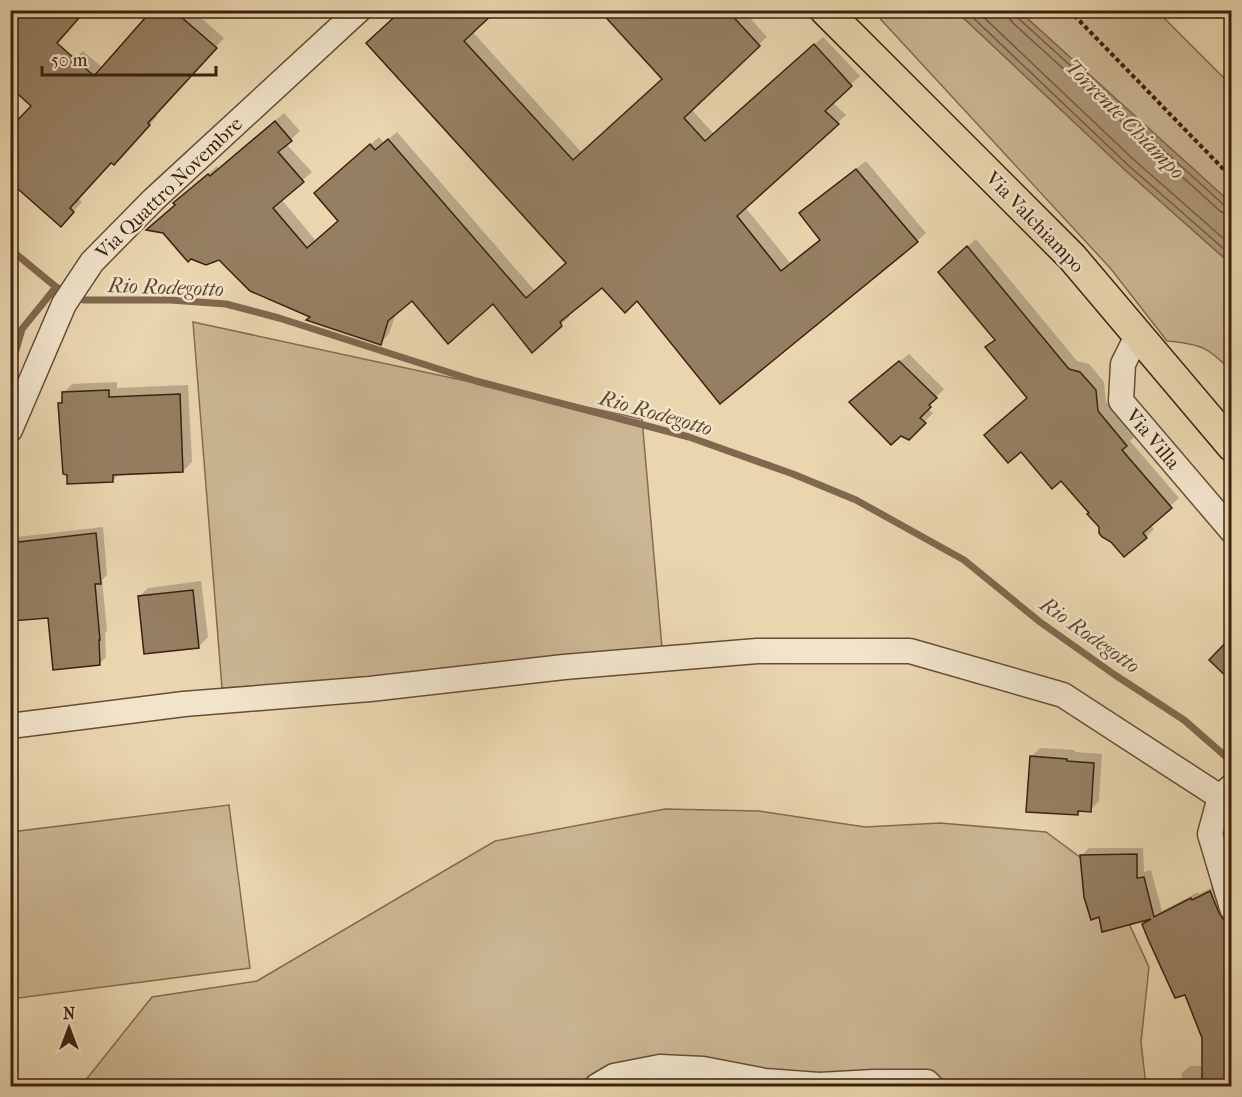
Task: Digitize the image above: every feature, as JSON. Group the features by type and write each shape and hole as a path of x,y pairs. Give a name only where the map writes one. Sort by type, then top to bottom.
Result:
{"main road":[{"name":"Via Valchiampo","path":"825,10 1072,257 1232,446"}],"street":[{"name":"Via Quattro Novembre","path":"10,430 64,304 92,262 153,200 359,10"},
{"name":"Via Villa","path":"1138,334 1123,364 1120,401 1232,531"},
{"path":"10,726 184,704 369,688 564,666 757,651 910,651 1063,695 1226,791 1210,834 1232,908"},
{"path":"597,1086 614,1076 660,1067 703,1069 765,1081 808,1084 927,1082 931,1086"}],"path":[{"path":"1069,10 1232,178"}],"shaded area":[{"path":"873,11 956,11 1124,169 1231,264 1231,371 1203,348 1167,341 1111,269"},
{"path":"1019,11 1157,11 1231,85 1231,203"},
{"path":"193,322 642,419 662,648 564,667 222,688"},
{"path":"229,805 250,968 11,999 11,832"},
{"path":"665,809 759,811 865,827 940,823 1046,832 1108,878 1149,967 1141,1042 1146,1086 81,1086 152,997 257,981 495,841"}],"water":[{"name":"Torrente Chiampo","path":"956,11 1019,11 1231,203 1231,264 1124,169"}],"building":[{"path":"10,10 86,10 57,43 94,76 152,10 173,10 217,48 148,123 150,125 114,165 111,163 70,208 74,212 61,227 10,182 10,128 31,106 10,87"},
{"path":"402,10 497,10 464,41 573,160 662,79 599,10 727,10 760,46 684,118 705,141 814,44 852,86 825,111 839,124 737,216 781,271 820,240 799,213 856,169 918,242 720,404 637,301 625,313 602,288 560,322 562,326 532,353 493,304 448,344 412,301 388,321 381,345 306,320 310,317 250,291 219,260 206,265 191,259 188,262 163,233 146,230 175,205 173,203 208,174 210,176 275,121 292,141 278,152 304,182 273,208 307,248 338,221 314,193 370,144 375,150 388,139 526,298 566,263 366,43"},
{"path":"967,246 1069,369 1080,372 1096,390 1098,411 1127,446 1122,450 1172,508 1143,533 1147,538 1124,557 1111,542 1102,537 1099,527 1087,514 1089,513 1061,481 1052,489 1021,452 1008,463 984,435 1027,398 985,347 995,340 938,272"},
{"path":"899,361 937,398 920,418 926,423 909,440 901,436 891,445 849,402"},
{"path":"109,390 109,397 180,394 183,472 113,475 113,482 67,484 67,475 63,474 58,403 62,403 62,392"},
{"path":"96,533 101,584 95,584 100,665 53,670 48,618 11,621 10,543"},
{"path":"193,590 199,648 144,654 138,596"},
{"path":"1232,636 1232,682 1209,660"},
{"path":"1030,756 1094,763 1091,812 1078,811 1078,815 1026,812"},
{"path":"1137,854 1137,878 1144,877 1154,917 1210,891 1219,913 1232,933 1232,1086 1202,1086 1202,1038 1185,995 1175,998 1148,939 1142,924 1151,919 1102,932 1099,917 1091,920 1084,897 1080,855"}],"waterway":[{"name":"Rio Rodegotto","path":"10,249 56,287 84,300 170,300 226,304 279,318 476,381 689,437 793,474 856,500 964,560 1040,622 1184,720 1232,762"},
{"path":"10,371 22,329 56,287"}]}
